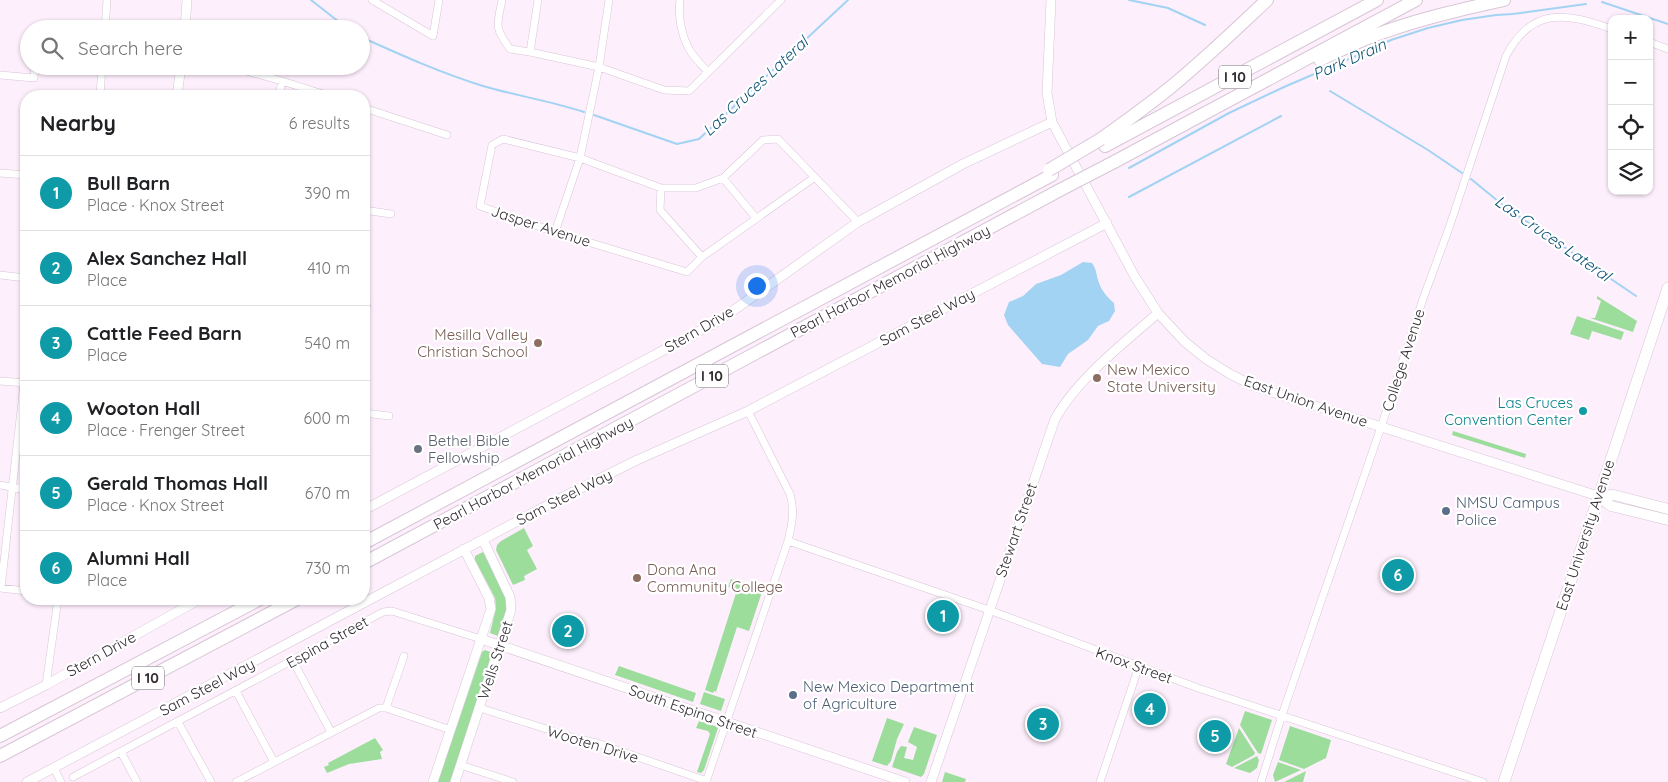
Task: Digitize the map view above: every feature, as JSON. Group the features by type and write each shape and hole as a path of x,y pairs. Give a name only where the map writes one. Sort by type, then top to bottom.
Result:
{"highway":[{"path":"1103,143 1214,49 1267,0"},
{"path":"1214,49 1276,0"},
{"name":"Pearl Harbor Memorial Highway","path":"370,541 907,252 1103,143 1377,0"},
{"name":"Pearl Harbor Memorial Highway","path":"370,560 1416,0"},
{"path":"1211,109 1382,32 1439,14 1504,0"},
{"name":"I 10","path":"0,736 249,605"},
{"name":"I 10","path":"0,756 286,605"}],"main road":[{"name":"East University Avenue","path":"1504,782 1668,288"},
{"path":"1598,496 1614,496 1668,510"},
{"path":"1598,496 1611,506 1668,520"}],"street":[{"path":"106,20 107,0"},
{"path":"186,20 187,0"},
{"path":"372,0 433,36 439,0"},
{"path":"502,0 497,23 499,34 510,49 599,67 664,90 689,90 781,0"},
{"path":"530,52 538,0"},
{"path":"555,232 580,158 599,67 609,0"},
{"path":"680,0 681,27 688,48 708,72"},
{"name":"East Union Avenue","path":"1052,0 1047,93 1052,122 1135,277 1158,313 1196,351 1230,374 1256,387 1598,496"},
{"name":"College Avenue","path":"1261,782 1282,715 1506,56 1514,40 1529,26 1548,18 1566,17 1586,20 1608,28"},
{"path":"1653,43 1668,48"},
{"path":"0,75 34,78 34,75"},
{"path":"100,90 101,75"},
{"path":"178,90 180,75"},
{"path":"260,75 310,90"},
{"path":"280,90 282,81"},
{"path":"370,110 447,135"},
{"name":"Stern Drive","path":"370,507 720,320 858,222 963,164 1052,122"},
{"name":"Jasper Avenue","path":"815,177 702,257 687,272 555,232 480,206 492,145 503,139 580,158 661,188 696,188 723,178 764,140 778,138 858,222"},
{"path":"0,173 20,175"},
{"path":"723,178 756,218"},
{"path":"661,188 660,210 702,257"},
{"path":"370,211 391,214"},
{"name":"Sam Steel Way","path":"370,599 637,460 748,411 1107,223"},
{"path":"0,275 20,277"},
{"name":"Stewart Street","path":"931,782 1049,434 1062,407 1090,374 1158,313"},
{"path":"0,381 20,383"},
{"path":"706,781 788,541 793,516 790,494 748,411"},
{"path":"370,414 390,416"},
{"path":"20,426 0,588 20,590"},
{"path":"0,485 20,488"},
{"name":"Wells Street","path":"454,782 510,616 511,601 509,593 483,540"},
{"name":"Knox Street","path":"788,541 989,610 1198,688 1483,782"},
{"name":"Wells Street","path":"433,782 489,616 491,603 464,549"},
{"path":"46,684 57,605"},
{"name":"Stern Drive","path":"0,708 189,605"},
{"name":"Sam Steel Way","path":"28,782 359,605"},
{"name":"Espina Street","path":"74,777 388,610 481,640"},
{"name":"South Espina Street","path":"481,640 905,782"},
{"path":"386,708 404,656"},
{"path":"293,661 331,732"},
{"path":"1100,782 1139,666"},
{"path":"236,691 274,762"},
{"path":"236,782 376,709 386,708 451,730"},
{"name":"Wooten Drive","path":"480,708 578,739 597,743 706,781"},
{"path":"178,722 211,782"},
{"path":"121,752 137,782"},
{"path":"460,765 513,782"},
{"path":"54,768 61,782"}],"green space":[{"path":"1597,296 1637,321 1633,332 1590,318 1595,318 1601,301 1597,299"},
{"path":"1577,316 1624,332 1621,340 1592,331 1589,340 1570,334"},
{"path":"1453,431 1526,454 1525,458 1452,435"},
{"path":"524,528 533,546 527,550 537,569 524,576 525,580 513,585 496,550 497,545 501,541"},
{"path":"483,552 506,598 508,609 498,636 490,633 496,608 495,598 475,560 475,556"},
{"path":"731,579 763,589 749,631 737,627 716,692 714,691 713,693 705,690 737,590 728,587"},
{"path":"485,650 493,653 493,655 450,782 438,782 482,652"},
{"path":"619,666 696,693 693,702 615,675"},
{"path":"704,692 725,699 721,711 700,704"},
{"path":"1245,711 1272,720 1261,754 1258,753 1240,725"},
{"path":"887,718 904,724 897,739 891,761 887,766 872,761"},
{"path":"699,721 718,728 704,770 701,773 697,772 710,734 708,731 696,728"},
{"path":"1290,726 1331,740 1326,758 1304,769 1279,760"},
{"path":"914,727 937,735 924,774 921,777 892,767 901,746 907,747 904,758 913,760 917,747 908,742"},
{"path":"1239,728 1255,753 1232,767 1226,764"},
{"path":"375,738 383,750 380,752 382,759 349,764 327,773 324,767 329,765 328,763"},
{"path":"1257,756 1259,760 1257,768 1250,773 1234,768"},
{"path":"1278,762 1301,770 1275,782 1273,775"},
{"path":"1306,771 1303,782 1284,782"},
{"path":"945,772 966,779 965,782 942,782"}],"water":[{"path":"1083,262 1092,263 1102,289 1114,303 1115,311 1109,321 1098,326 1088,340 1068,354 1060,367 1042,364 1008,325 1004,315 1009,302 1023,296 1036,284 1061,275"}],"waterway":[{"name":"Las Cruces Lateral","path":"311,0 337,20"},
{"name":"Las Cruces Lateral","path":"594,115 677,144 699,139 848,0"},
{"name":"Las Cruces Lateral","path":"1129,0 1168,8 1205,25"},
{"name":"Park Drain","path":"1602,2 1668,24"},
{"name":"Park Drain","path":"1129,168 1229,113 1391,40 1428,28 1462,20 1586,4"},
{"name":"Las Cruces Lateral","path":"370,41 467,81 584,112"},
{"name":"Las Cruces Lateral","path":"1330,91 1428,150 1462,173"},
{"path":"1129,197 1281,116"},
{"name":"Las Cruces Lateral","path":"1471,179 1504,206 1636,296"}],"place":[{"name":"Mesilla Valley Christian School","path":"538,343"},
{"name":"New Mexico State University","path":"1097,378"},
{"name":"Las Cruces Convention Center","path":"1583,411"},
{"name":"Bethel Bible Fellowship","path":"418,449"},
{"name":"NMSU Campus Police","path":"1446,511"},
{"name":"Alumni Hall","path":"1398,575"},
{"name":"Dona Ana Community College","path":"637,578"},
{"name":"Bull Barn","path":"943,616"},
{"name":"Alex Sanchez Hall","path":"568,631"},
{"name":"New Mexico Department of Agriculture","path":"793,695"},
{"name":"Wooton Hall","path":"1150,709"},
{"name":"Cattle Feed Barn","path":"1043,724"},
{"name":"Gerald Thomas Hall","path":"1215,736"}]}
